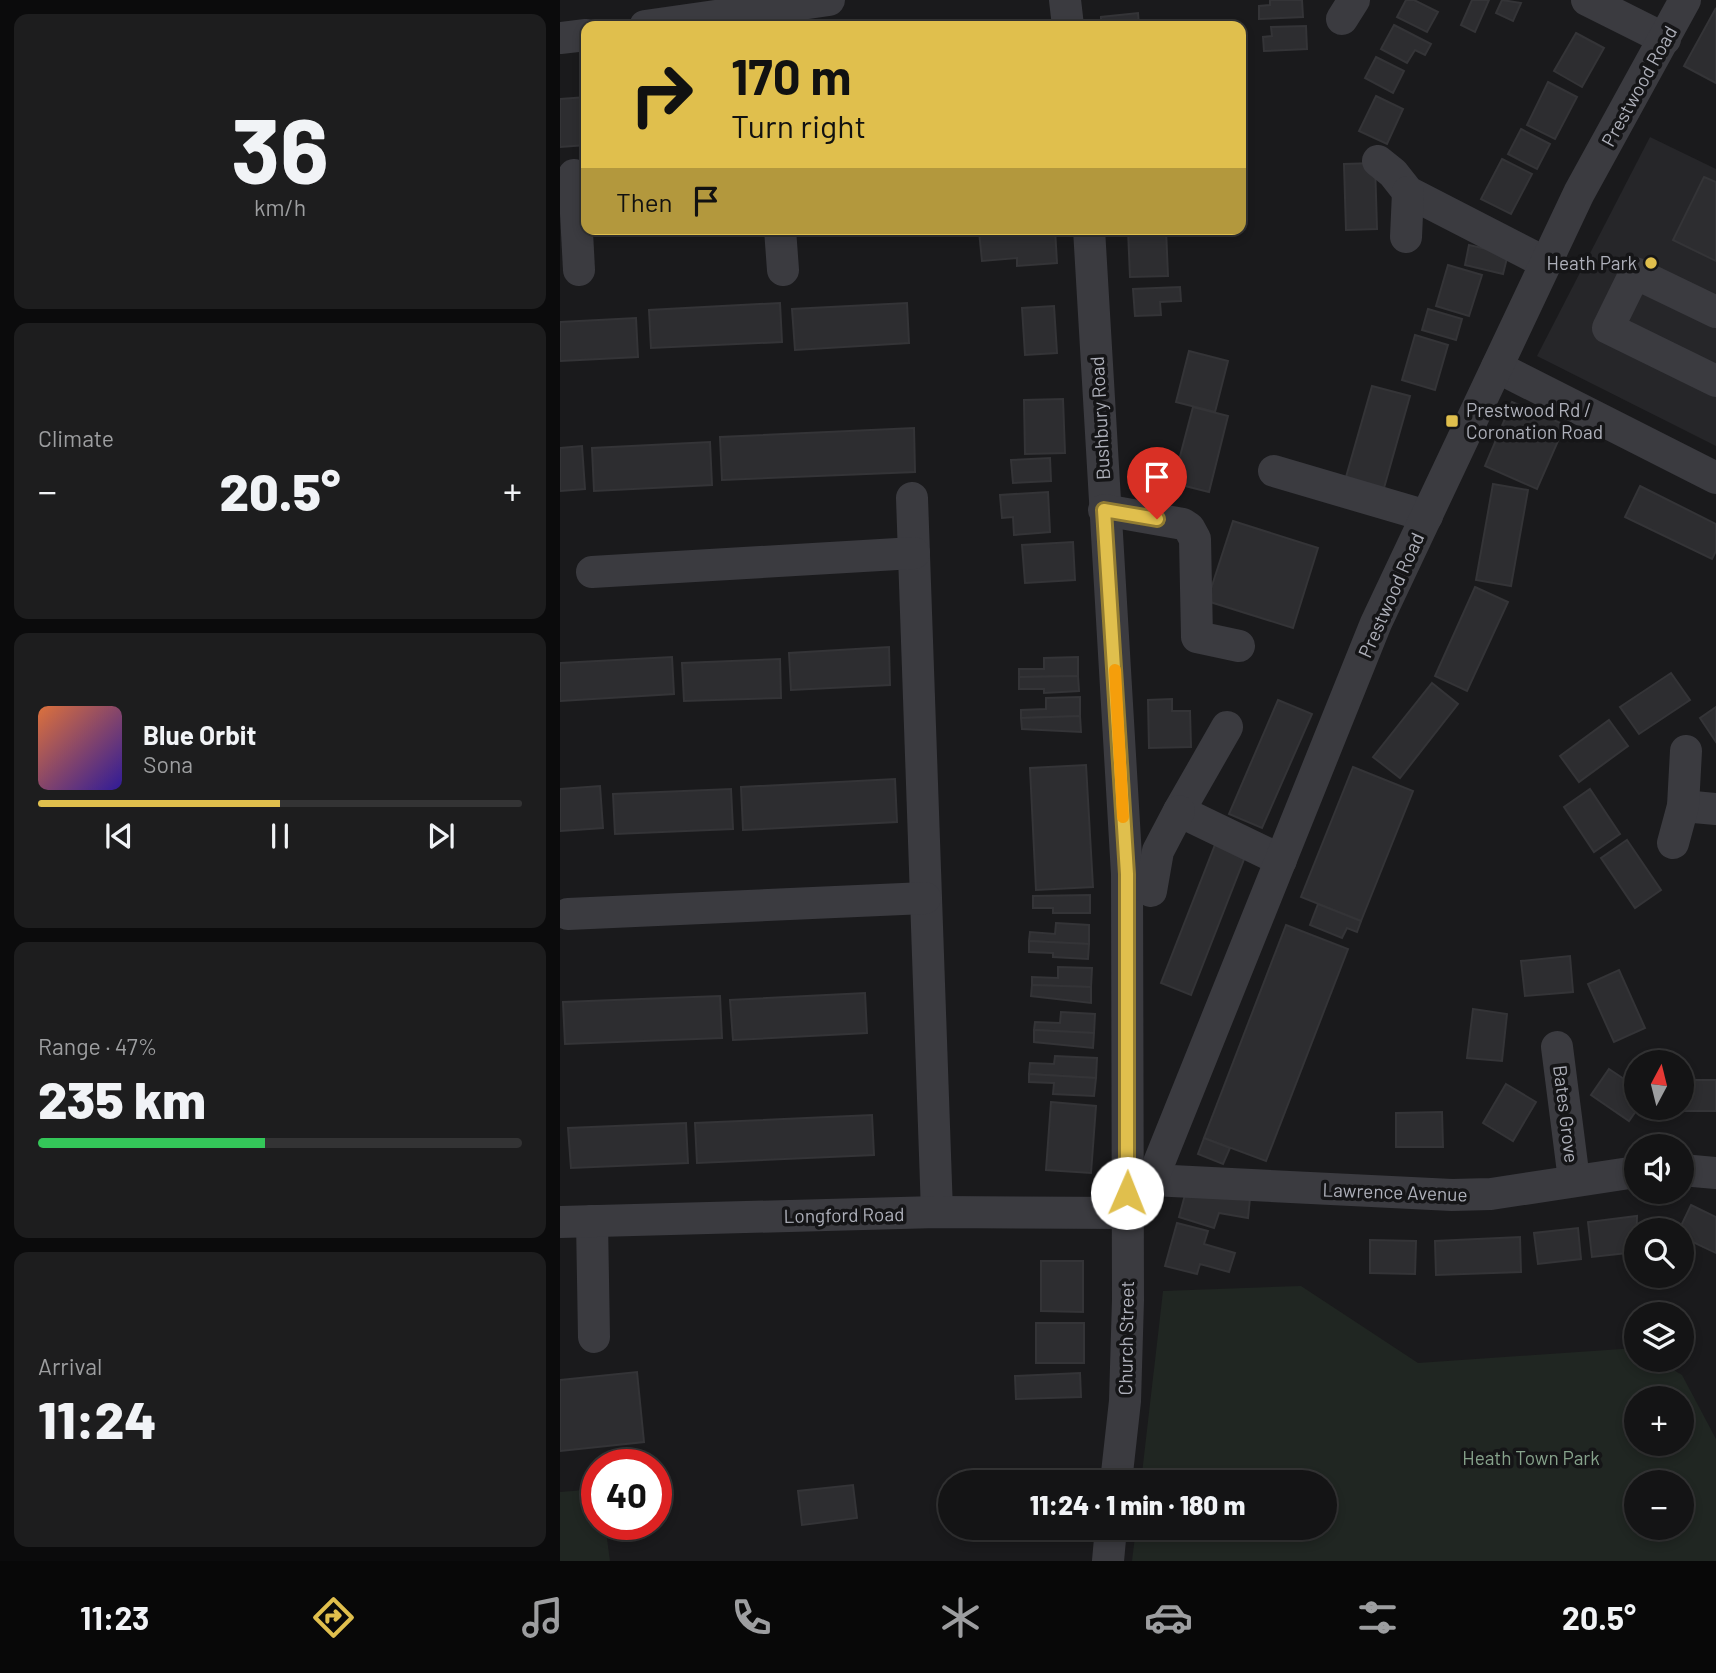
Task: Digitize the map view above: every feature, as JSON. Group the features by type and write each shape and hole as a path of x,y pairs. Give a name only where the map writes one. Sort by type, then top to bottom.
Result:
{"street":[{"path":"722,21 768,18 829,0"},
{"path":"1065,0 1067,21"},
{"path":"1587,0 1665,39"},
{"name":"Prestwood Road","path":"1136,1195 1179,1111 1376,624 1580,192 1685,0"},
{"path":"560,38 581,36"},
{"path":"1406,237 1397,169 1546,263"},
{"path":"574,174 581,221"},
{"path":"579,270 582,235"},
{"path":"780,235 783,270"},
{"name":"Bushbury Road","path":"1089,235 1127,874 1128,1104 1136,1195"},
{"path":"1716,312 1635,273 1608,328 1716,382"},
{"path":"1497,366 1716,478"},
{"path":"1275,471 1427,516"},
{"path":"912,498 937,1212"},
{"path":"1104,510 1183,524 1189,528 1195,539 1197,638 1239,646"},
{"path":"592,572 914,553"},
{"path":"1151,891 1158,851 1227,727"},
{"path":"1673,843 1683,806 1686,751"},
{"path":"1683,806 1716,809"},
{"path":"1179,811 1280,860"},
{"path":"568,914 925,898"},
{"name":"Bates Grove","path":"1557,1047 1574,1180"},
{"path":"1128,1104 1138,1114 1148,1117 1159,1118 1179,1111"},
{"path":"1694,1171 1716,1173"},
{"name":"Lawrence Avenue","path":"1136,1195 1491,1194 1624,1174"},
{"name":"Longford Road","path":"560,1222 937,1212 1136,1195"},
{"name":"Church Street","path":"1117,1470 1125,1401 1136,1195"},
{"path":"592,1221 594,1337"},
{"path":"1108,1561 1110,1540"}],"shaded area":[{"name":"Heath Park","path":"1650,137 1716,169 1716,446 1537,356"}],"green space":[{"name":"Heath Town Park","path":"1301,1286 1418,1363 1624,1349 1624,1372 1677,1372 1682,1375 1688,1386 1624,1386 1624,1456 1694,1456 1694,1398 1716,1439 1716,1561 1132,1561 1135,1540 1337,1540 1337,1470 1142,1470 1163,1291"},
{"path":"581,1490 581,1540 607,1540 610,1561 560,1561 560,1492"}],"building":[{"path":"1270,0 1302,0 1303,17 1259,19 1259,6 1270,5"},
{"path":"1406,0 1414,0 1438,12 1427,32 1397,17"},
{"path":"1472,0 1489,0 1475,32 1461,25"},
{"path":"1502,0 1521,3 1513,21 1496,13"},
{"path":"1716,8 1716,83 1684,66"},
{"path":"1138,13 1139,21 1101,21 1101,17"},
{"path":"1394,25 1431,44 1425,55 1415,50 1407,63 1381,49"},
{"path":"1306,26 1307,49 1264,51 1263,37 1272,36 1271,27"},
{"path":"1576,33 1604,48 1582,87 1554,71"},
{"path":"1376,57 1404,71 1393,93 1365,78"},
{"path":"1548,82 1577,97 1555,139 1527,125"},
{"path":"1376,96 1403,109 1387,144 1359,131"},
{"path":"581,97 581,145 560,147 560,99"},
{"path":"1521,129 1550,144 1537,169 1508,154"},
{"path":"1502,159 1532,174 1511,214 1481,199"},
{"path":"1375,163 1377,229 1346,230 1344,164"},
{"path":"1704,177 1716,182 1716,261 1673,240"},
{"path":"979,235 1055,235 1057,263 1017,266 1017,258 982,261"},
{"path":"1128,235 1166,235 1168,276 1130,277"},
{"path":"1469,245 1508,254 1503,274 1465,265"},
{"path":"1448,265 1482,275 1469,316 1436,306"},
{"path":"1180,287 1181,301 1160,302 1161,315 1135,316 1133,289"},
{"path":"780,303 782,342 651,348 649,310"},
{"path":"907,303 909,343 795,350 792,309"},
{"path":"1054,306 1057,353 1025,355 1022,308"},
{"path":"1428,309 1462,319 1456,340 1422,330"},
{"path":"636,318 638,357 560,361 560,322"},
{"path":"1415,335 1448,345 1435,390 1402,380"},
{"path":"1189,351 1228,361 1215,412 1176,402"},
{"path":"1372,386 1410,396 1382,495 1344,484"},
{"path":"1063,399 1065,453 1025,454 1024,400"},
{"path":"1512,402 1565,425 1537,489 1485,466"},
{"path":"1193,407 1228,416 1209,492 1173,483"},
{"path":"914,428 915,472 722,480 720,437"},
{"path":"710,442 712,485 594,491 592,448"},
{"path":"582,446 585,489 560,491 560,448"},
{"path":"1050,458 1051,481 1013,483 1011,460"},
{"path":"1493,484 1528,490 1511,586 1476,580"},
{"path":"1640,486 1716,524 1716,551 1712,559 1625,517"},
{"path":"1048,492 1050,532 1014,535 1013,517 1002,518 1000,495"},
{"path":"1233,521 1318,548 1293,628 1207,601"},
{"path":"1073,542 1075,580 1025,583 1022,545"},
{"path":"1475,587 1508,602 1467,691 1435,676"},
{"path":"889,647 890,685 791,690 789,653"},
{"path":"672,657 674,694 560,701 560,663"},
{"path":"1078,657 1078,676 1019,677 1019,669 1044,669 1044,658"},
{"path":"780,659 781,698 684,701 682,663"},
{"path":"1671,673 1690,700 1639,734 1620,707"},
{"path":"1078,676 1079,691 1044,693 1044,689 1019,689 1019,677"},
{"path":"1432,683 1458,704 1400,778 1373,757"},
{"path":"1080,697 1080,716 1021,718 1021,710 1046,709 1046,698"},
{"path":"1172,699 1172,711 1190,711 1191,747 1149,748 1148,700"},
{"path":"1278,700 1312,714 1262,828 1229,814"},
{"path":"1716,707 1716,742 1700,718"},
{"path":"1080,716 1081,732 1022,729 1021,718"},
{"path":"1609,720 1628,746 1579,782 1560,756"},
{"path":"1086,765 1093,887 1036,890 1030,768"},
{"path":"1353,767 1413,791 1361,921 1301,897"},
{"path":"895,779 897,822 743,830 741,787"},
{"path":"600,786 603,828 560,831 560,789"},
{"path":"731,789 733,829 615,834 613,794"},
{"path":"1590,789 1620,834 1594,852 1564,807"},
{"path":"1218,837 1248,849 1191,995 1161,983"},
{"path":"1627,840 1661,890 1635,908 1601,858"},
{"path":"1090,895 1090,913 1053,913 1053,908 1033,908 1033,896"},
{"path":"1318,904 1361,921 1357,932 1347,928 1342,938 1310,925"},
{"path":"1056,923 1089,925 1089,944 1029,941 1030,932 1055,934"},
{"path":"1286,925 1348,949 1266,1161 1204,1138"},
{"path":"1029,941 1089,944 1088,959 1053,957 1053,953 1029,952"},
{"path":"1570,956 1573,992 1525,996 1521,961"},
{"path":"1058,967 1092,968 1091,987 1032,985 1032,977 1058,978"},
{"path":"1619,970 1645,1028 1614,1042 1588,984"},
{"path":"1032,985 1091,987 1091,1003 1031,996"},
{"path":"865,993 867,1033 733,1040 730,1000"},
{"path":"720,996 722,1038 565,1044 563,1002"},
{"path":"1473,1009 1507,1014 1502,1061 1467,1058"},
{"path":"1061,1012 1095,1014 1094,1033 1034,1030 1035,1022 1060,1023"},
{"path":"1034,1030 1094,1033 1093,1048 1034,1042"},
{"path":"1055,1056 1097,1058 1096,1078 1029,1074 1030,1063 1054,1064"},
{"path":"1609,1069 1624,1079 1624,1118 1591,1095"},
{"path":"1029,1074 1096,1078 1094,1096 1053,1094 1054,1083 1029,1082"},
{"path":"1694,1080 1716,1080 1716,1111 1694,1111"},
{"path":"1506,1084 1536,1102 1513,1141 1483,1123"},
{"path":"1051,1102 1096,1106 1091,1173 1046,1170"},
{"path":"1442,1112 1443,1147 1396,1147 1396,1113"},
{"path":"872,1115 874,1155 697,1163 695,1123"},
{"path":"686,1123 688,1163 571,1168 568,1128"},
{"path":"1204,1138 1230,1148 1223,1164 1198,1154"},
{"path":"1186,1191 1250,1198 1248,1218 1219,1213 1214,1228 1179,1217"},
{"path":"1691,1205 1716,1217 1716,1253 1694,1243 1694,1218 1685,1218"},
{"path":"1637,1216 1624,1218 1624,1253 1592,1257 1588,1222"},
{"path":"1177,1223 1208,1231 1204,1244 1235,1253 1229,1272 1200,1264 1197,1274 1165,1266"},
{"path":"1578,1228 1581,1259 1538,1264 1534,1233"},
{"path":"1520,1237 1521,1272 1436,1275 1435,1241"},
{"path":"1370,1240 1416,1241 1415,1274 1370,1273"},
{"path":"1041,1261 1083,1261 1083,1312 1041,1311"},
{"path":"1036,1323 1084,1323 1084,1363 1036,1363"},
{"path":"637,1372 644,1442 560,1451 560,1380"},
{"path":"1080,1373 1081,1397 1016,1399 1015,1376"},
{"path":"853,1485 857,1518 802,1525 798,1491"}],"slow traffic":[{"path":"1115,670 1123,817"}],"place":[{"name":"Heath Park","path":"1651,263"},
{"name":"Prestwood Rd / Coronation Road","path":"1452,421"}],"route":[{"path":"1127,1193 1127,874 1104,510 1157,519"}]}
